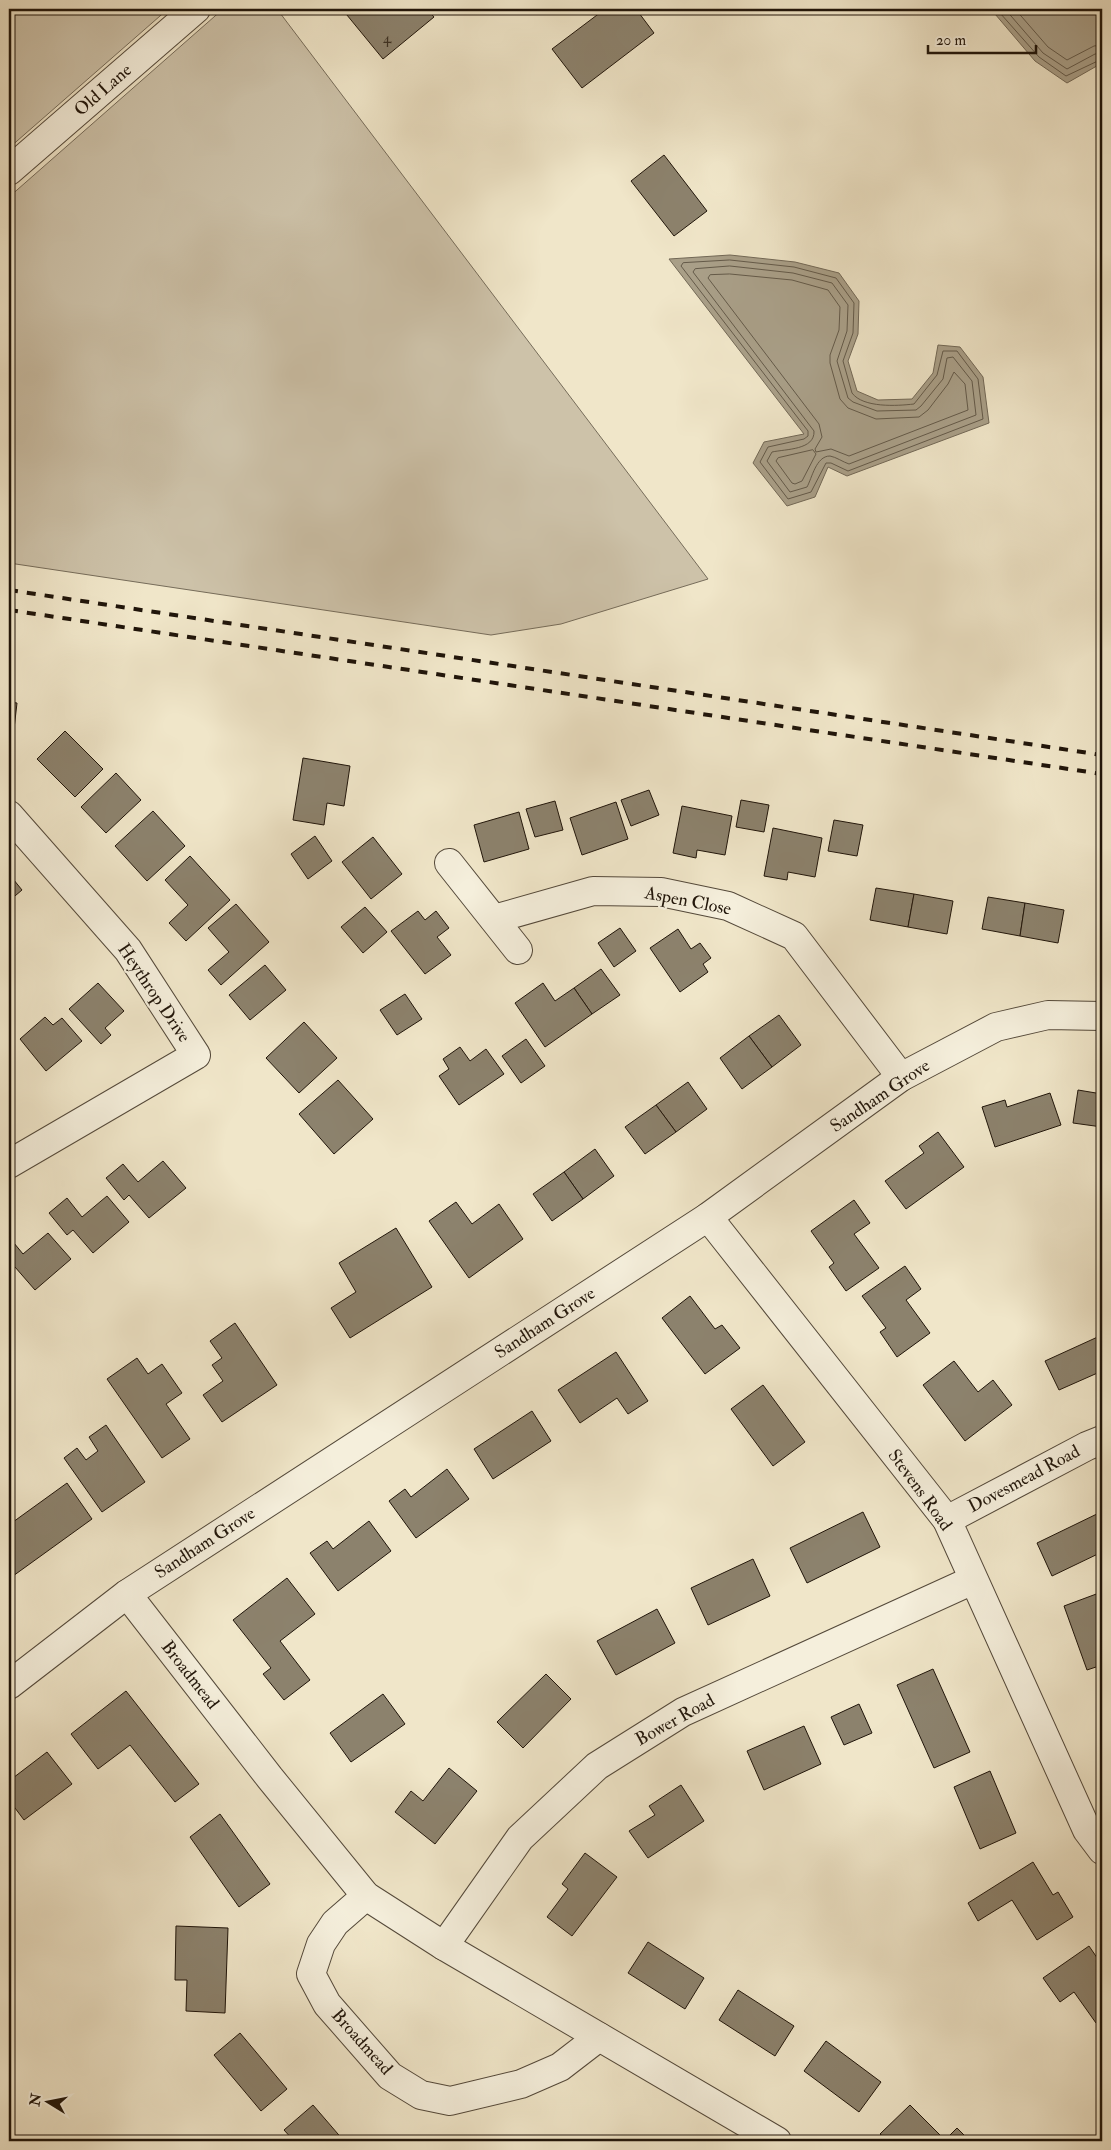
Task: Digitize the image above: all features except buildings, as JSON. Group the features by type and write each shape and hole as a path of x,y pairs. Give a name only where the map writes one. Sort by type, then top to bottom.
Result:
{"street":[{"name":"Old Lane","path":"9,171 196,9"},
{"name":"Heythrop Drive","path":"9,815 128,950 196,1055 9,1164"},
{"path":"448,863 518,950"},
{"name":"Aspen Close","path":"494,920 593,890 661,892 728,906 794,936 901,1077"},
{"name":"Sandham Grove","path":"9,1686 127,1594 708,1217 901,1077 996,1027 1048,1015 1102,1016"},
{"name":"Stevens Road","path":"708,1217 946,1520 1087,1830 1102,1850"},
{"name":"Dovesmead Road","path":"946,1520 1087,1446 1102,1440"},
{"name":"Bower Road","path":"444,1946 520,1838 597,1766 683,1712 973,1580"},
{"name":"Broadmead","path":"127,1594 270,1778 366,1896 444,1946 777,2141"},
{"name":"Broadmead","path":"366,1896 335,1923 321,1944 311,1974 327,2004 390,2076 421,2095 450,2100 521,2084 560,2067 598,2037"}],"shaded area":[{"path":"9,9 168,9 9,148"},
{"path":"223,9 277,9 708,579 561,624 491,635 9,563 9,197"}],"water":[{"path":"994,9 1102,9 1102,63 1067,83 1035,61 995,14"},
{"path":"730,255 795,262 839,273 859,301 858,334 848,361 857,391 878,400 912,399 933,373 938,345 960,347 983,377 989,423 847,476 828,467 815,497 787,506 753,463 764,442 804,434 669,259"}],"railway":[{"path":"9,590 1102,755"},
{"path":"9,610 1102,774"}]}
